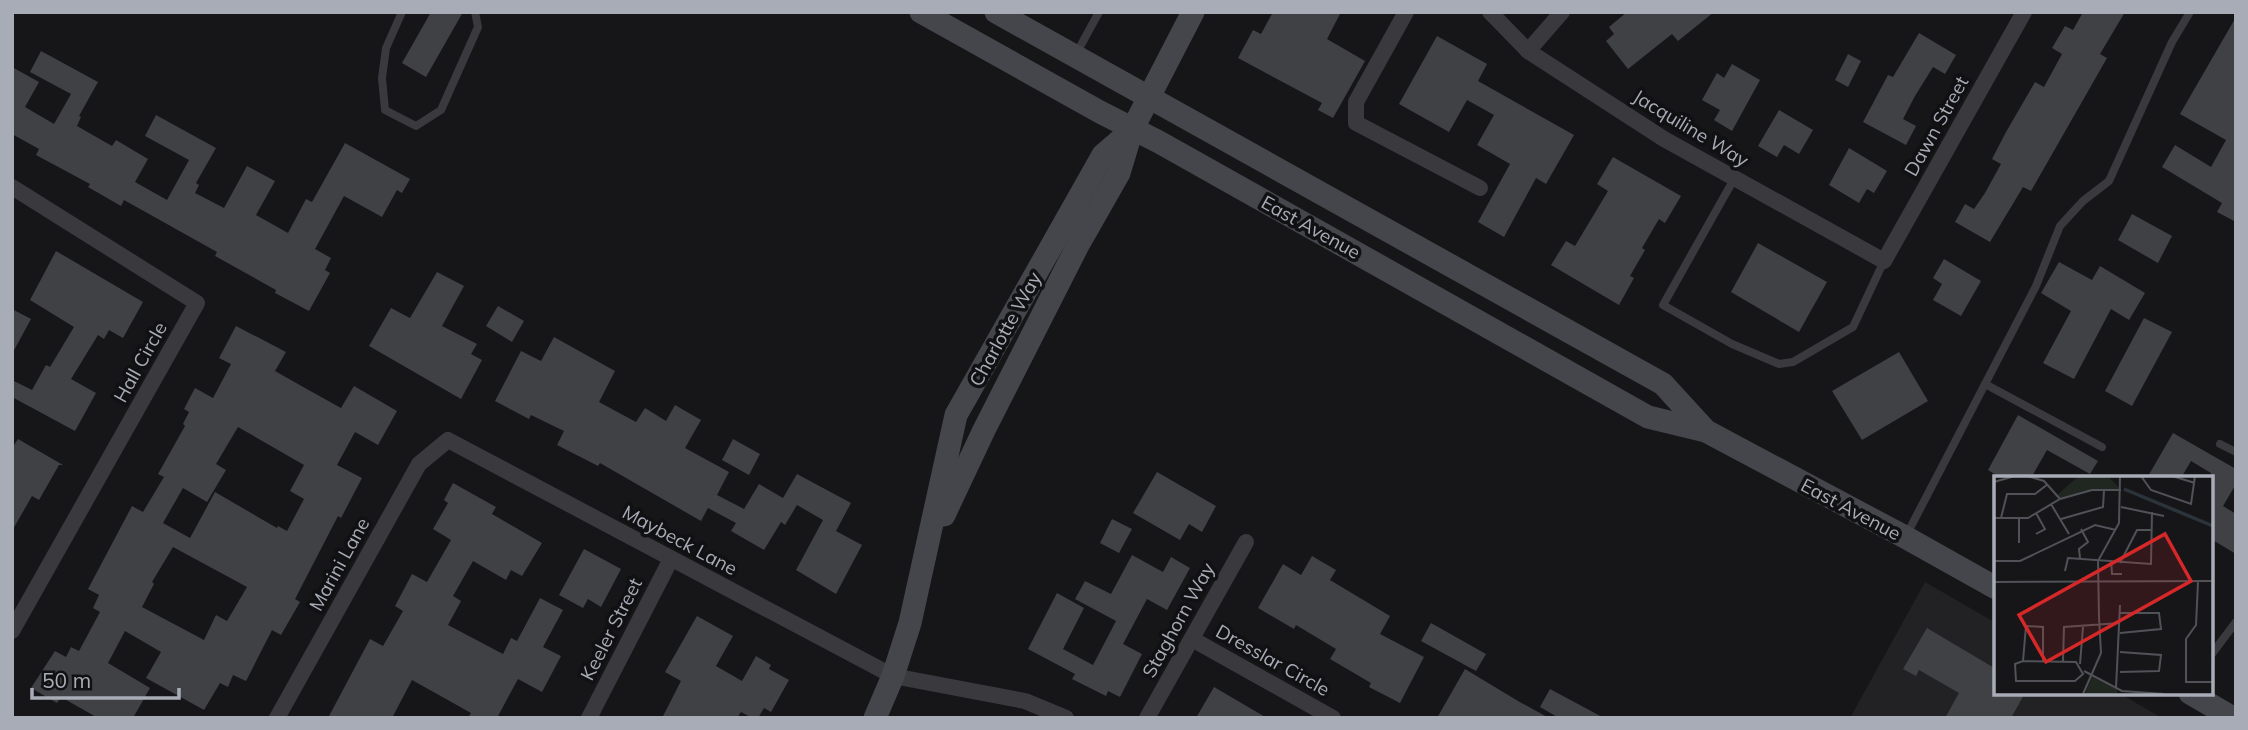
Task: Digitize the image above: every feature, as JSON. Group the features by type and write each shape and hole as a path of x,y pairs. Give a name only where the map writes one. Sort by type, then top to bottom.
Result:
{"main road":[{"name":"East Avenue","path":"922,12 1648,417 1706,431 1994,587"},
{"name":"East Avenue","path":"996,12 1663,384 1706,431"},
{"name":"Charlotte Way","path":"926,552 990,418 1078,245 1119,173 1132,130 1193,12"},
{"name":"Charlotte Way","path":"875,718 893,676 910,623 957,415 1103,155 1132,130"},
{"path":"2193,695 2233,718"}],"street":[{"path":"1406,12 1356,103 1356,123 1480,188"},
{"name":"Jacquiline Way","path":"1490,12 1528,51 1664,139 1884,261"},
{"path":"1528,51 1562,12"},
{"name":"Dawn Street","path":"1884,261 2024,12"},
{"name":"Hall Circle","path":"12,187 197,303 12,631"},
{"name":"Maybeck Lane","path":"448,440 893,676 1025,701 1066,718"},
{"name":"Marini Lane","path":"277,718 419,464 448,440"},
{"name":"Staghorn Way","path":"1147,718 1246,542"},
{"name":"Keeler Street","path":"589,718 671,559"},
{"name":"Dresslar Circle","path":"1192,639 1334,718"}],"lane":[{"path":"401,12 386,48 382,78 385,110 416,126 442,110 478,27 475,12"},
{"path":"1075,57 1099,12"},
{"path":"1905,537 2036,286 2060,226 2083,201 2109,181 2172,42 2190,12"},
{"path":"1734,179 1663,305 1732,344 1779,364 1793,362 1853,327 1884,261"},
{"path":"1985,384 2102,447"},
{"path":"2220,443 2236,452"},
{"path":"2213,652 2236,622"}],"shaded area":[{"path":"1925,582 1994,622 1994,695 2122,695 2162,718 1850,718"}],"building":[{"path":"431,12 463,12 426,77 402,63"},
{"path":"1273,12 1341,12 1327,39 1365,61 1333,118 1318,110 1322,103 1238,58 1253,30 1261,34"},
{"path":"1627,12 1714,12 1678,41 1672,34 1628,69 1606,41 1614,34 1609,27"},
{"path":"2083,12 2125,12 2100,54 2107,58 2031,191 2023,187 1990,242 1955,222 1965,204 1974,209 1985,193 2001,164 1992,159 2006,132 2035,82 2044,87 2062,54 2052,48 2065,26 2073,30"},
{"path":"2236,17 2236,222 2217,212 2222,203 2162,167 2175,145 2211,167 2226,140 2180,114"},
{"path":"1919,33 1956,55 1945,74 1933,67 1915,96 1903,119 1916,126 1906,145 1863,122 1888,75 1893,77"},
{"path":"1437,36 1487,64 1478,81 1574,135 1546,184 1536,178 1504,237 1478,222 1510,164 1477,145 1494,115 1467,100 1449,132 1399,104"},
{"path":"41,51 98,82 79,116 81,117 77,126 112,146 116,140 148,159 135,182 167,200 189,160 145,136 156,115 216,148 196,183 199,185 195,193 224,208 247,166 275,181 256,215 288,233 306,199 312,202 345,143 410,179 402,193 397,190 382,217 344,196 315,249 331,258 325,270 330,273 309,311 215,256 217,252 124,200 121,206 88,187 90,184 36,155 39,149 12,134 12,67 39,82 25,107 54,124 71,94 30,72"},
{"path":"1848,54 1861,61 1848,87 1835,80"},
{"path":"1732,64 1760,80 1732,131 1714,120 1720,110 1702,100 1717,73 1724,78"},
{"path":"1779,110 1813,130 1799,154 1784,145 1777,157 1758,146"},
{"path":"1849,148 1887,171 1874,193 1867,189 1859,203 1829,185"},
{"path":"1613,157 1681,196 1665,223 1659,219 1642,248 1645,250 1630,276 1634,278 1619,305 1551,265 1566,241 1575,246 1608,191 1597,184"},
{"path":"2132,214 2172,236 2158,263 2118,240"},
{"path":"1758,243 1827,282 1799,332 1731,292"},
{"path":"56,251 143,302 123,338 109,330 104,339 98,335 71,379 96,393 75,431 12,397 12,380 32,390 46,365 50,367 74,327 30,300"},
{"path":"1944,259 1981,281 1961,316 1933,300 1942,284 1933,278"},
{"path":"2059,262 2092,280 2100,266 2145,293 2129,320 2111,309 2074,379 2043,363 2071,311 2041,293"},
{"path":"437,272 464,286 442,326 477,344 471,354 482,360 461,399 369,346 391,308 410,318"},
{"path":"498,306 524,321 512,342 486,326"},
{"path":"12,309 31,319 12,354"},
{"path":"2144,318 2172,332 2132,406 2105,391"},
{"path":"236,326 286,352 275,371 341,408 354,386 397,411 378,445 355,432 337,465 362,478 341,518 338,516 295,599 300,602 281,635 272,630 246,681 233,675 228,687 220,683 204,710 146,678 161,652 125,631 108,663 150,688 133,718 98,718 61,697 57,703 31,688 55,651 66,657 71,647 79,651 100,612 93,608 99,595 88,589 132,506 143,512 164,477 158,474 185,426 183,424 189,412 184,409 195,388 213,398 231,364 219,358","holes":["238,427 304,465 290,491 304,499 287,531 278,526 277,528 215,492 190,538 163,523 183,488 207,502 226,470 216,464","173,547 247,587 227,621 216,615 204,640 142,607 154,584 152,582"]},
{"path":"554,337 615,371 599,402 636,422 645,408 666,421 675,405 701,420 685,448 729,472 717,495 744,509 759,484 783,498 797,474 851,503 836,531 862,545 836,594 796,570 823,520 797,505 785,525 781,522 764,550 731,531 736,523 708,508 701,521 600,463 598,466 557,445 564,431 531,415 529,419 495,401 521,351 541,361"},
{"path":"1899,352 1928,401 1862,440 1832,391"},
{"path":"2018,415 2098,461 2090,474 2047,450 2032,476 1998,476 1988,470"},
{"path":"2173,433 2236,469 2236,484 2223,506 2236,514 2236,554 2213,540 2211,473 2191,461 2182,476 2148,476"},
{"path":"18,439 63,465 59,465 39,500 32,496 12,531 12,448"},
{"path":"733,439 760,454 749,475 722,460"},
{"path":"1157,472 1216,506 1202,532 1189,524 1180,540 1133,513"},
{"path":"453,483 496,507 492,514 542,543 522,576 511,570 506,580 473,561 453,596 461,601 448,625 503,654 511,638 517,641 540,598 563,610 543,647 561,656 542,692 518,679 497,718 468,718 471,713 412,680 392,718 328,718 370,639 383,646 403,611 395,606 412,574 427,582 451,540 433,529 448,503 444,500"},
{"path":"1112,519 1132,529 1119,553 1100,543"},
{"path":"584,549 621,569 601,607 588,599 583,608 559,595"},
{"path":"1132,555 1163,572 1171,557 1190,568 1167,610 1147,599 1123,644 1142,654 1120,697 1108,691 1106,696 1072,679 1075,674 1028,649 1057,593 1084,608 1063,649 1093,665 1116,621 1075,599 1085,581 1111,594"},
{"path":"1312,556 1336,570 1330,580 1390,616 1380,634 1424,657 1400,703 1369,687 1371,683 1330,659 1336,649 1296,625 1294,629 1258,608 1283,564 1301,575"},
{"path":"697,616 733,636 716,666 742,681 756,656 771,665 769,669 789,680 771,712 764,708 758,718 741,712 737,718 662,718 681,681 665,672"},
{"path":"1431,623 1486,654 1476,671 1421,641"},
{"path":"1927,628 1994,668 1994,695 2024,695 2011,718 1945,718 1959,693 1919,670 1916,676 1903,669"},
{"path":"1465,669 1518,701 1549,718 1437,718"},
{"path":"1214,687 1267,718 1196,718"},
{"path":"1550,689 1604,718 1559,718 1540,707"}]}
